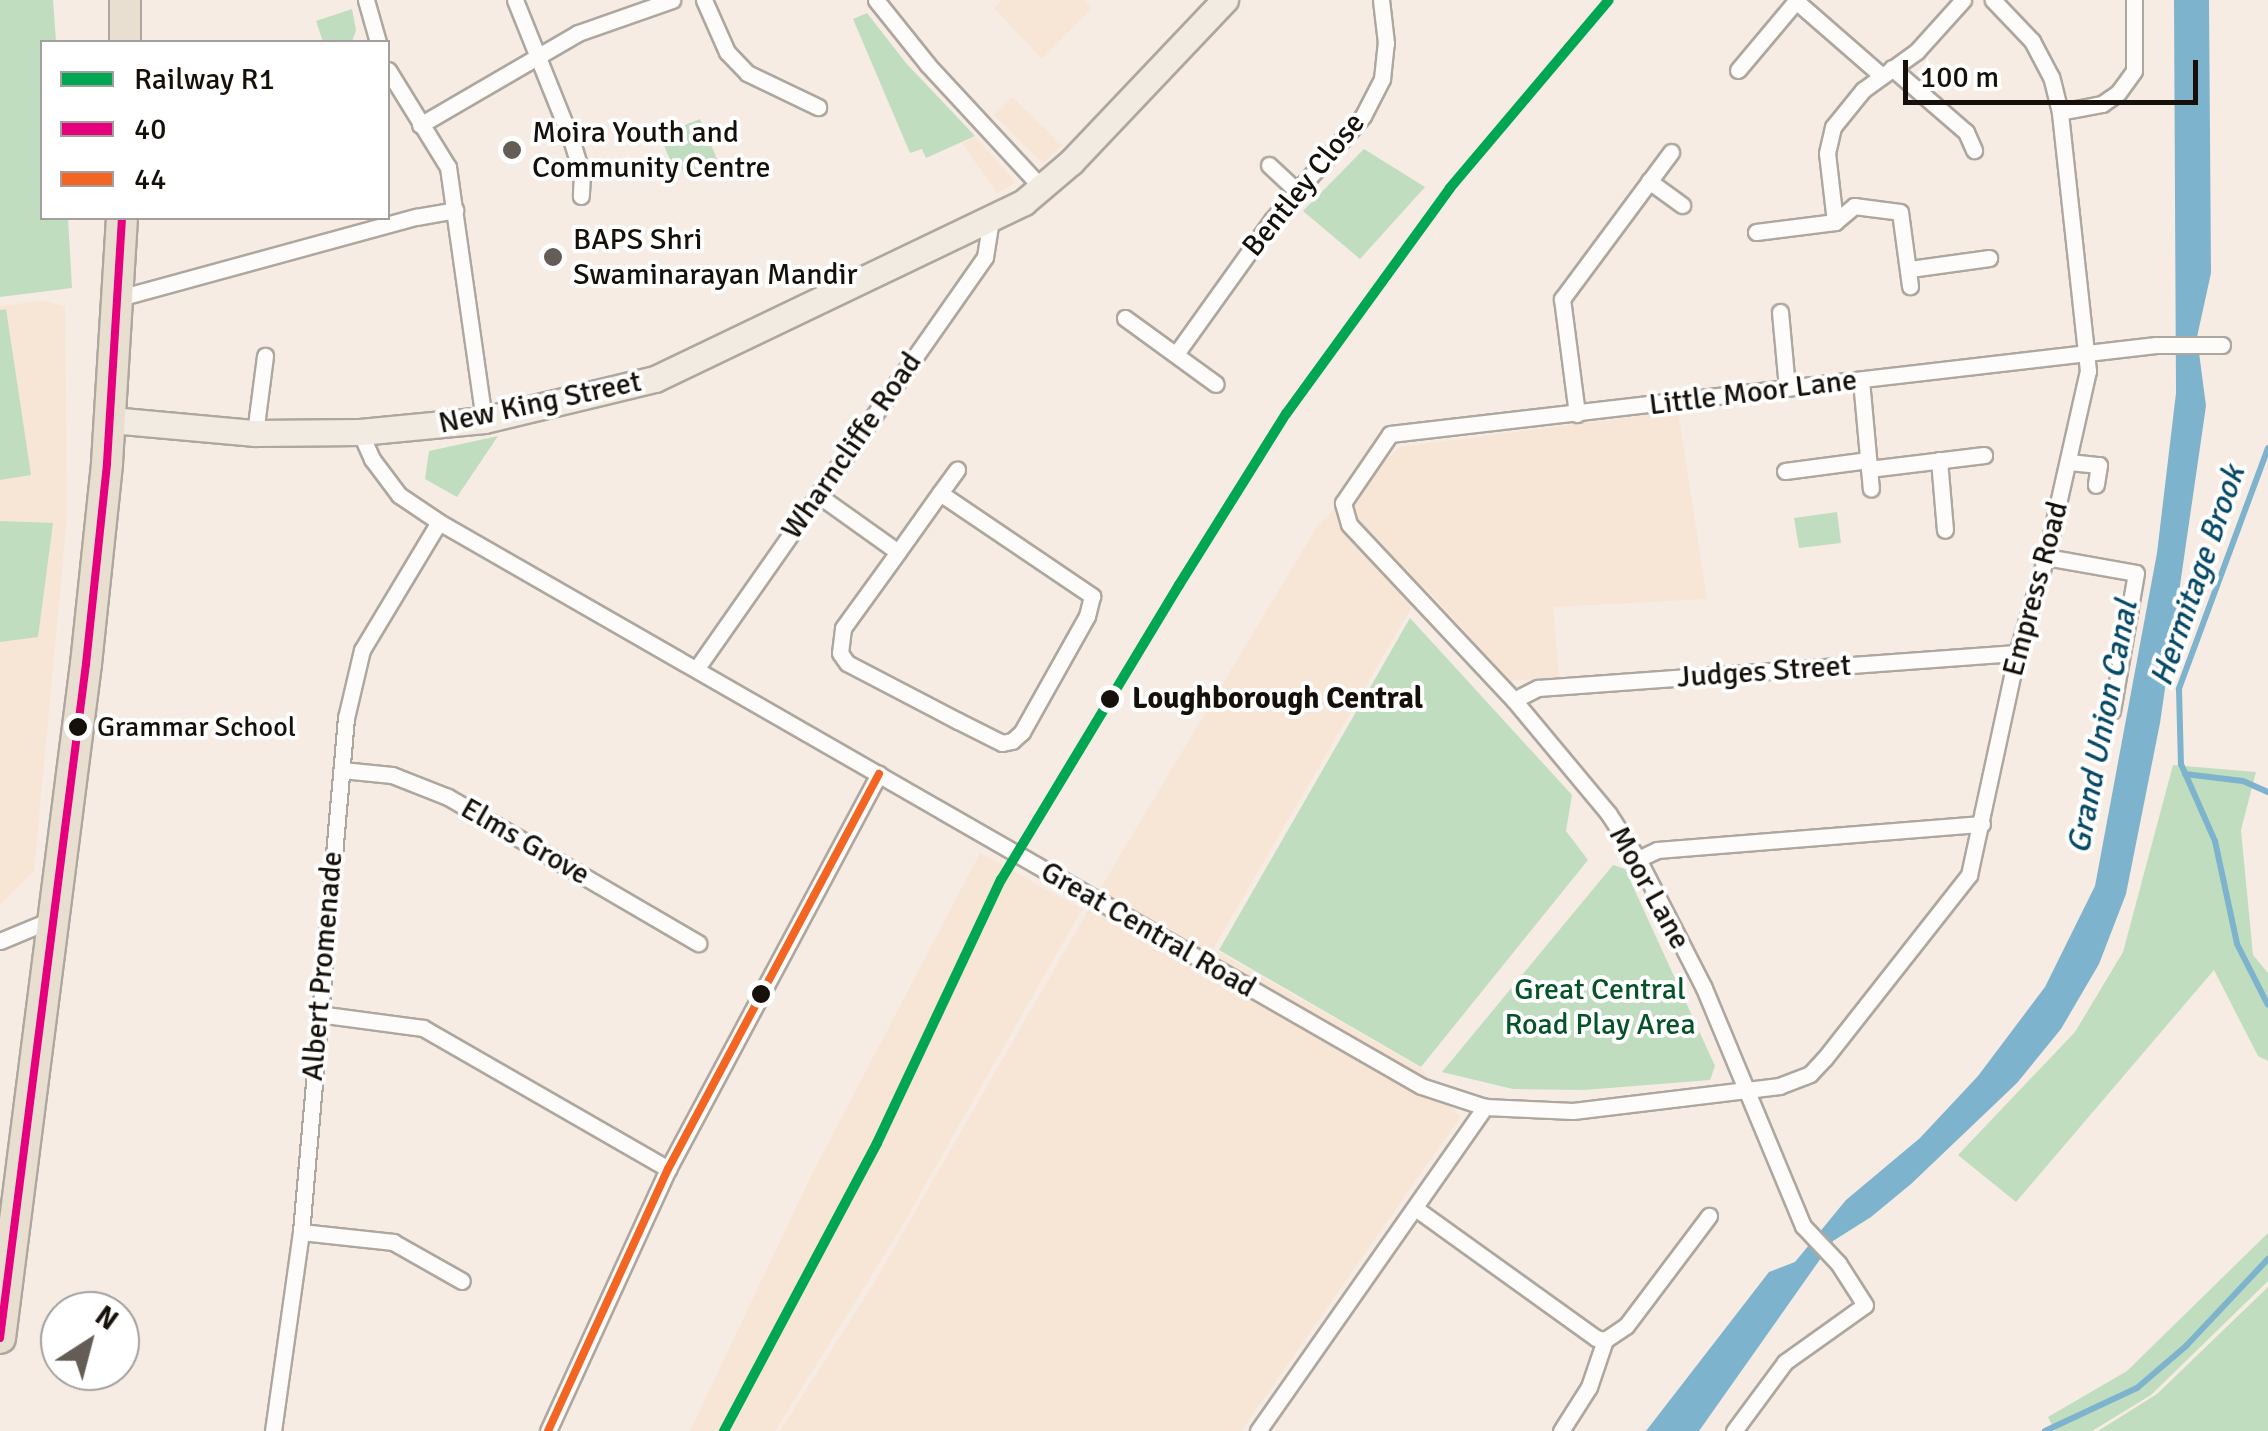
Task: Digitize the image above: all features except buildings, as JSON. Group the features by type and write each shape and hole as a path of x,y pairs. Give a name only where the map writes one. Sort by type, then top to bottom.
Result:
{"highway":[{"path":"124,0 125,40"},
{"path":"0,1338 3,1286 86,664 110,420 122,220"}],"main road":[{"path":"1033,195 1223,1"},
{"name":"New King Street","path":"110,420 255,433 360,432 484,420 655,379 1033,195"}],"street":[{"path":"366,0 377,40"},
{"path":"516,0 536,59 572,142 582,174 581,196"},
{"path":"420,125 578,34 672,0"},
{"path":"704,0 727,52 748,74 818,107"},
{"path":"876,0 1033,195"},
{"name":"Bentley Close","path":"1176,354 1272,220 1338,150 1382,79 1386,43 1381,0"},
{"path":"1835,222 1828,153 1833,127 1863,90 1916,51 1963,0"},
{"name":"Empress Road","path":"1743,1092 1796,1081 1824,1058 1969,875 2017,653 2046,558 2069,462 2088,356 2060,112 2051,77 2032,41 1992,0"},
{"path":"2060,112 2102,104 2118,93 2134,71 2134,0"},
{"path":"1738,70 1796,1 1966,132 1974,150"},
{"path":"390,73 448,167 484,420"},
{"path":"1577,414 1562,299 1671,152"},
{"path":"1269,165 1298,192"},
{"path":"1649,180 1682,205"},
{"path":"1756,232 1835,222 1854,206 1900,212 1910,286"},
{"path":"119,298 416,216 455,210"},
{"name":"Wharncliffe Road","path":"697,668 985,257 991,218"},
{"path":"1910,269 1988,258"},
{"path":"1780,312 1787,388"},
{"path":"1126,318 1216,384"},
{"name":"Little Moor Lane","path":"1349,524 1343,504 1390,434 2088,356 2156,345 2222,345"},
{"path":"255,433 265,356"},
{"path":"1861,380 1871,489"},
{"name":"Great Central Road","path":"360,432 372,459 399,495 439,522 1420,1086 1485,1107 1573,1111 1743,1092"},
{"path":"1785,470 1984,455"},
{"path":"1939,460 1945,530"},
{"path":"2069,462 2099,465 2096,486"},
{"path":"940,492 1092,596 1087,616 1022,732 1002,742 847,663 840,653 843,628 940,492 957,470"},
{"path":"818,495 898,552"},
{"name":"Albert Promenade","path":"273,1431 301,1232 346,718 362,650 439,522"},
{"name":"Moor Lane","path":"1349,524 1586,782 1638,859 1704,988 1743,1092 1803,1226 1838,1263 1865,1305 1785,1362 1734,1431"},
{"path":"2046,558 2136,572 2112,711"},
{"name":"Judges Street","path":"1514,700 1538,688 2017,653"},
{"name":"Elms Grove","path":"342,770 392,775 448,797 698,943"},
{"path":"548,1431 668,1168 879,774"},
{"path":"1638,859 1657,850 1982,824"},
{"path":"0,941 53,919"},
{"path":"318,1014 422,1028 668,1168"},
{"path":"1258,1431 1485,1107"},
{"path":"1416,1208 1596,1338 1605,1340"},
{"path":"1561,1431 1589,1387 1605,1340 1626,1326 1705,1236 1709,1216"},
{"path":"301,1232 393,1242 462,1281"}],"shaded area":[{"path":"1002,0 1084,0 1092,8 1042,59 994,8"},
{"path":"1012,97 1062,145 1043,164 994,115"},
{"path":"975,137 1014,184 997,193 962,143"},
{"path":"42,301 65,306 67,517 34,871 0,905 0,306"},
{"path":"1678,411 1707,599 1553,607 1559,677 1510,681 1424,586 1213,949 1422,1069 1460,1117 1241,1431 780,1431 874,1283 1109,874 1318,525 1400,447"},
{"path":"980,853 1082,909 898,1233 775,1431 690,1431 812,1174"}],"green space":[{"path":"0,0 53,0 56,40 40,40 40,220 68,220 72,288 0,297"},
{"path":"352,9 356,30 353,40 322,40 316,21"},
{"path":"867,13 906,63 975,136 926,158 922,149 910,153 853,19"},
{"path":"700,119 717,159 684,174 681,167 674,170 660,135"},
{"path":"1364,149 1425,187 1360,259 1303,211"},
{"path":"6,309 31,475 0,480 0,310"},
{"path":"498,436 457,497 425,479 429,451"},
{"path":"1837,512 1841,543 1799,548 1794,518"},
{"path":"0,521 53,523 38,637 0,642"},
{"path":"1410,618 1572,795 1566,831 1588,860 1421,1067 1219,950"},
{"path":"2173,765 2256,772 2241,830 2253,955 2268,973 2268,1061 2258,1056 2214,970 2016,1202 1958,1155 2075,1032 2123,952"},
{"name":"Great Central Road Play Area","path":"1613,865 1625,869 1715,1066 1710,1080 1584,1090 1513,1089 1442,1072"},
{"path":"2268,1233 2268,1281 2151,1395 2092,1431 2055,1431 2048,1417 2127,1371"},
{"path":"2268,1287 2268,1431 2098,1431 2157,1394"}],"water":[{"path":"2174,0 2209,0 2211,273 2197,337 2206,406 2160,723 2126,894 2099,964 2061,1029 2017,1083 1911,1184 1871,1217 1833,1241 1699,1431 1646,1431 1769,1272 1795,1262 1846,1200 1920,1138 1978,1076 2045,987 2095,886 2157,553 2176,393"}],"waterway":[{"name":"Hermitage Brook","path":"2268,448 2179,689 2181,764 2215,841 2237,944 2268,1005"},
{"path":"2185,774 2243,781 2268,792"},
{"name":"Hermitage Brook","path":"2045,1431 2137,1388 2186,1346 2268,1259"}],"rail line":[{"name":"R1","path":"724,1431 877,1143 1001,880 1179,585 1286,414 1450,188 1609,0"}],"transit line":[{"name":"40","path":"0,1338 86,664 107,463 122,220"},
{"name":"44","path":"548,1431 668,1169 879,774"}],"place":[{"name":"Moira Youth and Community Centre","path":"512,150"},
{"name":"BAPS Shri Swaminarayan Mandir","path":"553,257"},
{"name":"Loughborough Central","path":"1110,699"},
{"name":"Grammar School","path":"78,727"}],"water label":[{"name":"Grand Union Canal","path":"2103,727"}]}
